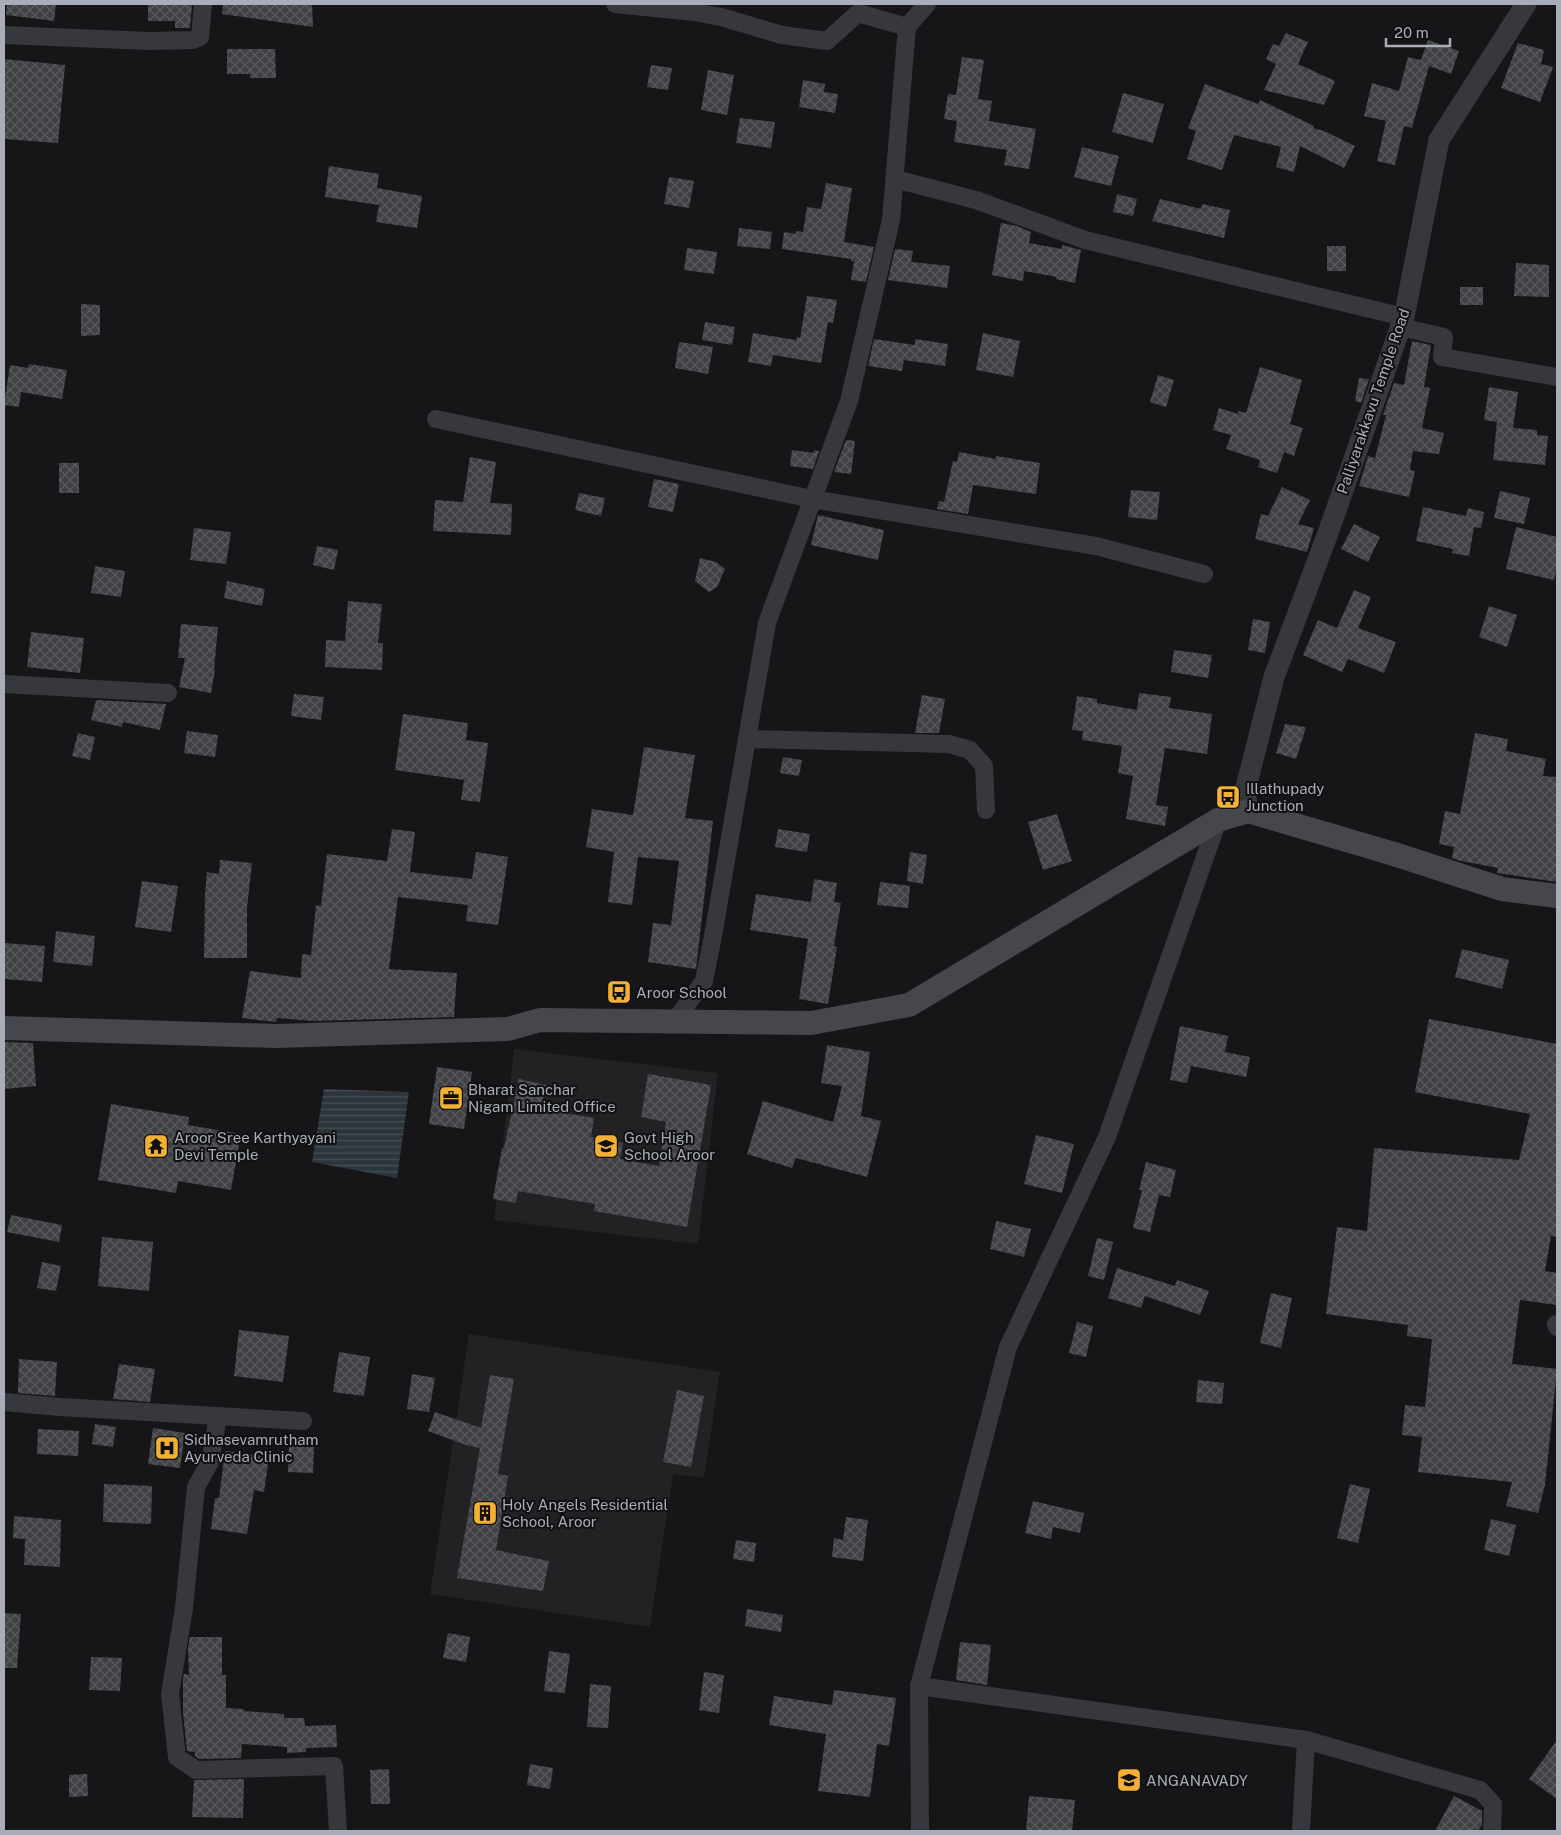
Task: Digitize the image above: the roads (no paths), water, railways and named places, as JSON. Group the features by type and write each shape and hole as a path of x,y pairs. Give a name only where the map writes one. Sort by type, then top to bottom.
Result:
{"main road":[{"path":"4,1028 277,1036 508,1029 540,1020 811,1023 909,1005 1218,820 1248,811 1394,854 1502,889 1557,896"}],"street":[{"path":"4,35 150,41 193,40 200,37 203,4"},
{"path":"615,4 694,12 721,17 782,35 827,41 858,13 907,27"},
{"path":"674,1022 704,981 767,623 849,401 891,220 907,27 927,4"},
{"name":"Palliyarakkavu Temple Road","path":"1248,811 1245,791 1274,677 1402,322 1439,140 1526,4"},
{"path":"895,180 976,200 1085,240 1402,322 1444,337 1442,357 1557,377"},
{"path":"436,419 812,499 1096,546 1204,574"},
{"path":"4,684 168,693"},
{"path":"747,739 949,744 970,750 984,766 986,810"},
{"path":"920,1831 919,1686 1008,1347 1107,1137 1218,820"},
{"path":"4,1402 60,1408 303,1421"},
{"path":"218,1417 210,1462 196,1487 184,1608 170,1694 177,1757 196,1770 334,1766 338,1831"},
{"path":"919,1686 1306,1740 1480,1790 1493,1804 1492,1831"},
{"path":"1301,1831 1306,1740"}],"place":[{"name":"Illathupady Junction","path":"1228,797"},
{"name":"Aroor School","path":"619,992"},
{"name":"Bharat Sanchar Nigam Limited Office","path":"451,1098"},
{"name":"Aroor Sree Karthyayani Devi Temple","path":"156,1146"},
{"name":"Govt High School Aroor","path":"606,1146"},
{"name":"Sidhasevamrutham Ayurveda Clinic","path":"167,1448"},
{"name":"Holy Angels Residential School, Aroor","path":"485,1513"},
{"name":"ANGANAVADY","path":"1129,1780"}]}
